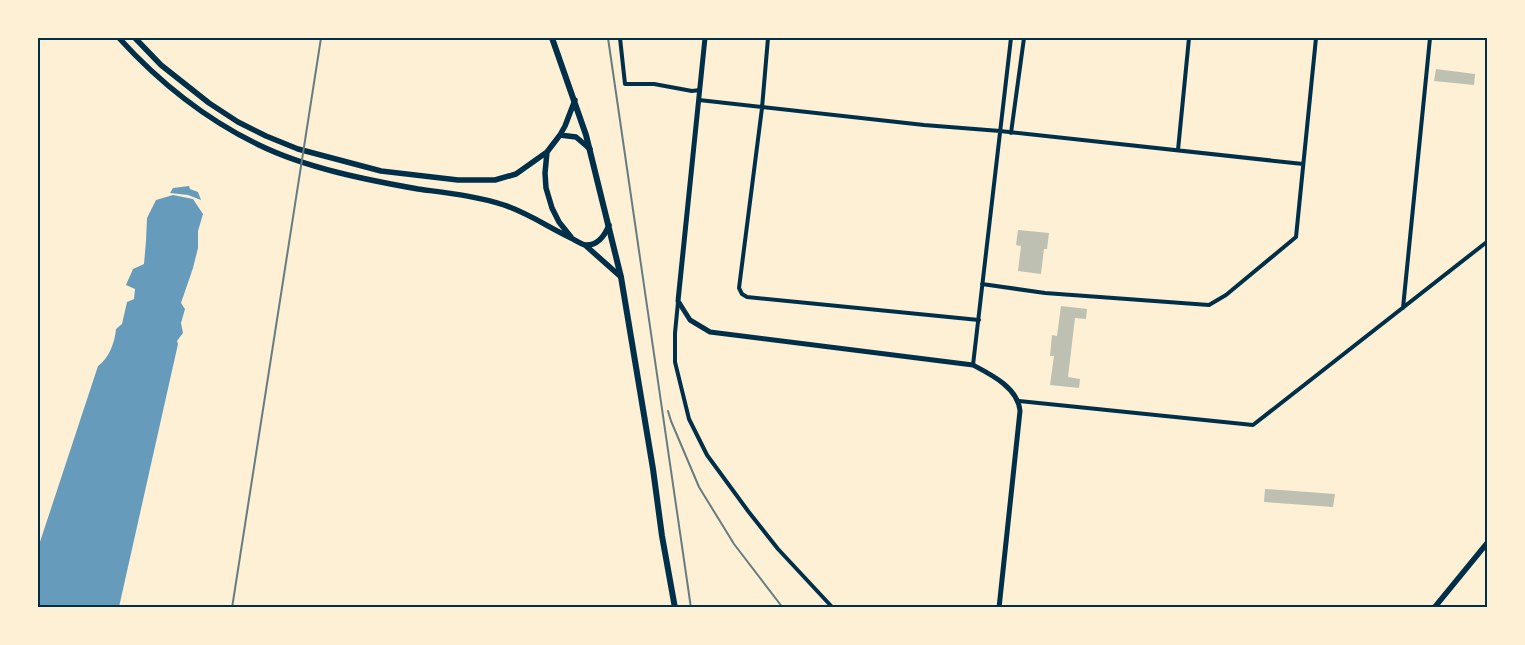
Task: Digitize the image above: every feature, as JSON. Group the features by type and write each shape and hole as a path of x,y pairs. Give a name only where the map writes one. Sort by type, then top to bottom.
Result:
{"main road":[{"path":"119,38 154,74 202,113 232,132 261,146 294,160 378,182 498,203 533,217 585,245 621,277"},
{"path":"135,38 161,65 179,80 209,104 238,122 298,149 381,171 458,180 495,180 516,174 547,152 565,126 575,100"},
{"path":"552,38 575,100 590,149 621,277 675,608"},
{"path":"560,135 576,137 590,149"},
{"path":"547,152 545,173 548,199 558,222 574,239"},
{"path":"585,245 598,242 606,234 609,225"},
{"path":"1434,608 1488,542"}],"street":[{"path":"620,38 625,84 654,84 692,91 700,90"},
{"path":"705,38 675,333 675,362 689,419 707,455 778,549 833,608"},
{"path":"768,38 762,108 739,288 742,294 747,297 979,320"},
{"path":"973,365 1011,38"},
{"path":"1011,133 1024,38"},
{"path":"1178,150 1189,38"},
{"path":"982,284 1045,292 1210,305 1226,295 1296,236 1316,38"},
{"path":"1403,308 1430,38"},
{"path":"699,100 1303,164"},
{"path":"1019,401 1253,425 1488,241"},
{"path":"678,301 690,320 710,332 973,365 1009,389 1019,401 1019,420 999,608"}],"water":[{"path":"189,186 190,189 198,192 201,200 188,195 170,193 173,188"},
{"path":"173,195 193,199 203,214 198,231 198,248 181,303 185,309 181,323 183,333 177,341 178,344 119,607 38,607 38,548 98,366 111,349 116,329 122,324 127,302 134,299 135,289 126,285 133,269 144,264 147,218 156,200"}],"building":[{"path":"1436,69 1475,74 1474,85 1434,81"},
{"path":"1018,230 1049,233 1047,249 1044,249 1041,274 1018,271 1021,246 1016,245"},
{"path":"1061,306 1087,309 1086,319 1075,318 1068,377 1080,379 1079,388 1050,385 1054,356 1050,356 1052,335 1057,336"},
{"path":"1265,489 1335,494 1333,507 1264,502"}],"railway":[{"path":"232,608 321,38"},
{"path":"608,38 691,608"},
{"path":"668,411 699,487 734,544 783,608"}]}
